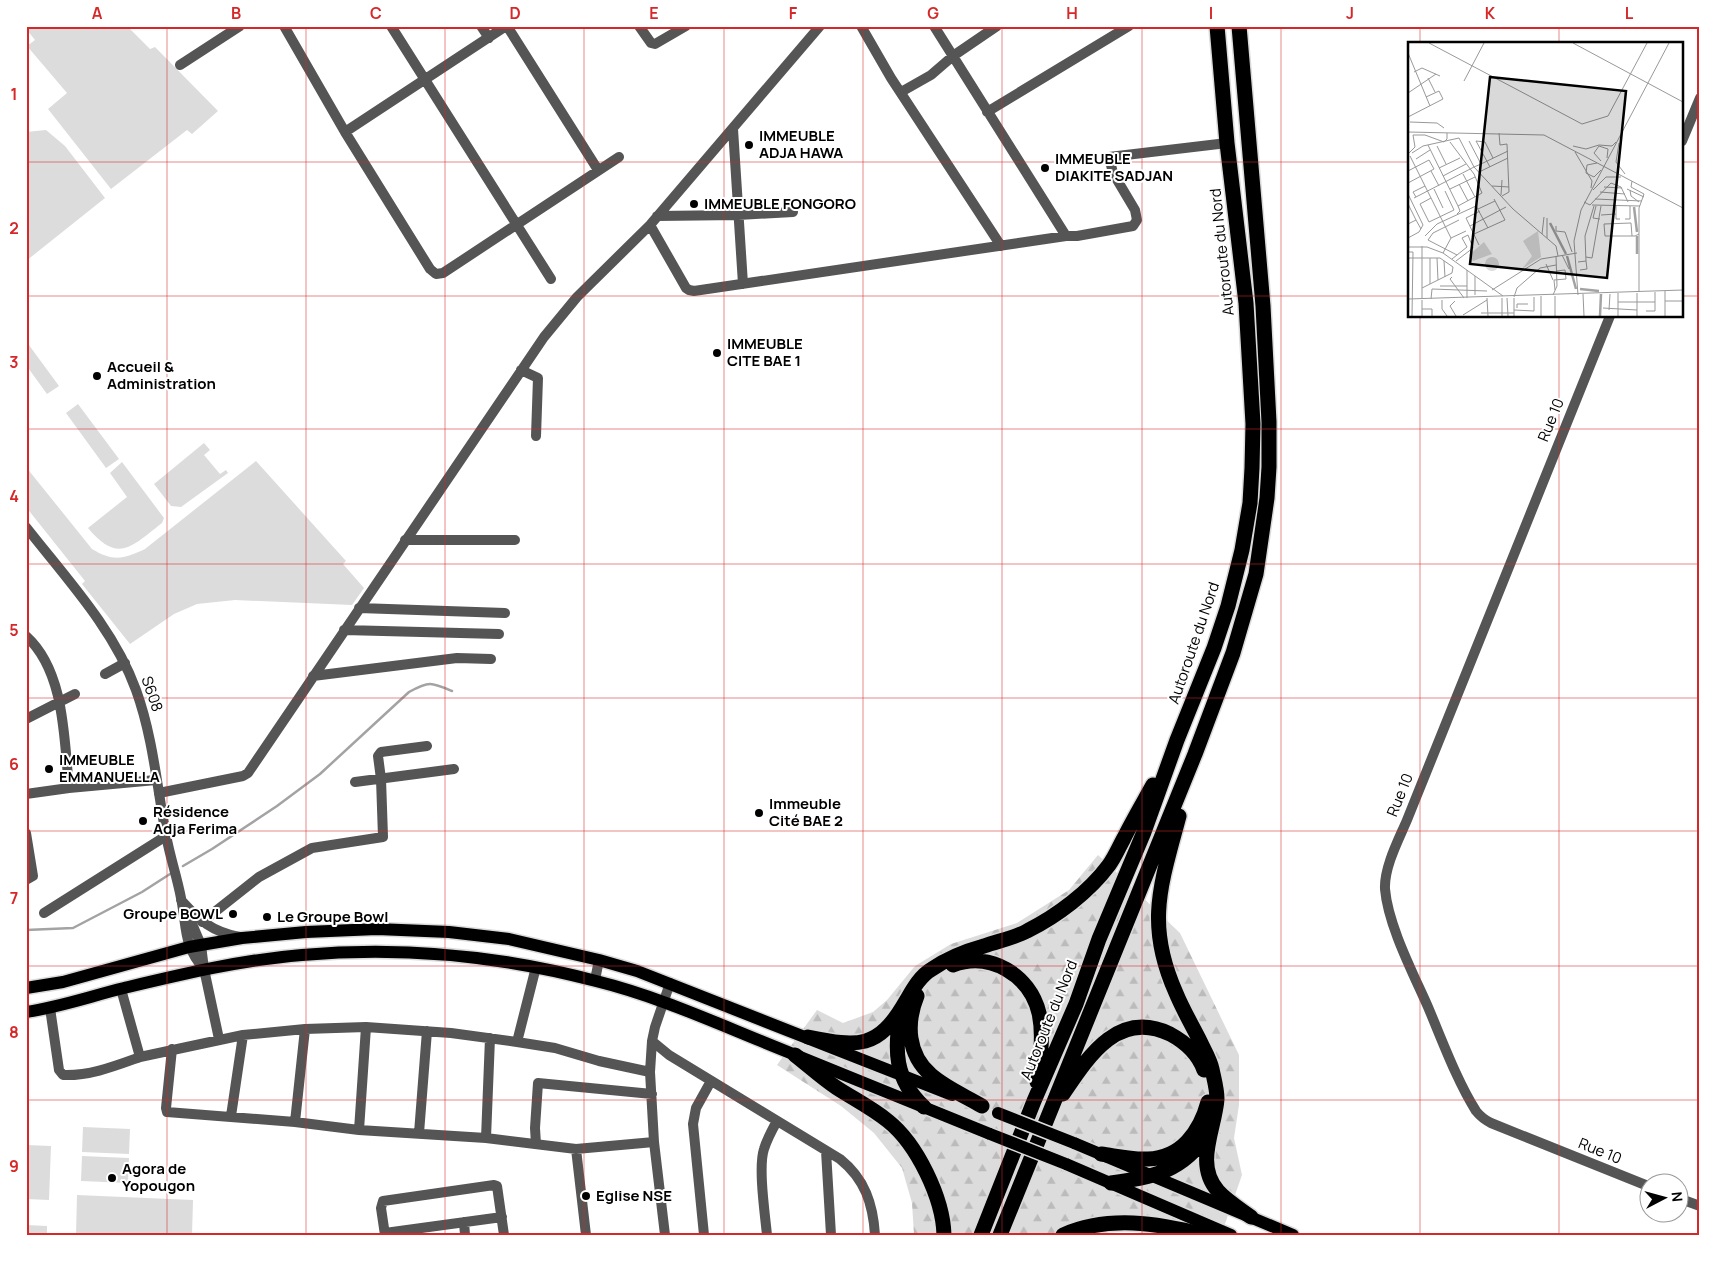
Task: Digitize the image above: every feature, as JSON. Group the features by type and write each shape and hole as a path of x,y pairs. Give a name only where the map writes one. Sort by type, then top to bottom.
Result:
{"highway":[{"name":"Autoroute du Nord","path":"981,1235 1034,1101 1076,1004 1099,939 1144,832 1177,740 1214,648 1228,606 1242,550 1250,503 1252,424 1246,303 1227,143 1217,26"},
{"path":"1000,1235 1195,754 1233,653 1256,574 1267,498 1269,422 1264,306 1239,26"},
{"path":"808,1037 848,1044 861,1043 872,1039 882,1032 902,1010 914,988 930,970 949,958 1026,932 1059,911 1090,887 1110,864 1177,740"},
{"path":"1195,754 1163,875 1158,926 1164,965 1176,994 1211,1063 1217,1098 1215,1117 1206,1151 1211,1180 1217,1190 1251,1217"},
{"path":"982,1106 941,1082 926,1070 913,1047 910,1027 913,1007 918,993 941,970 966,962 990,962 1002,966 1019,978 1029,989 1034,999 1041,1022 1041,1043 1034,1101"},
{"path":"902,1010 897,1044 901,1075 912,1094 924,1107"},
{"path":"1046,1123 1086,1060 1100,1045 1121,1031 1143,1028 1166,1032 1185,1043 1201,1063 1209,1090 1204,1118 1190,1139 1174,1153 1158,1158 1101,1154"},
{"path":"795,1054 836,1087 889,1122 901,1135 920,1161 934,1189 941,1211 944,1235"},
{"path":"1110,1182 1150,1176 1169,1170 1191,1156 1211,1128"},
{"path":"1063,1235 1088,1227 1126,1222 1159,1225 1204,1235"}],"main road":[{"path":"26,988 63,982 195,946 242,938 306,932 377,929 449,932 509,939 598,960 670,983 1074,1143 1293,1235"},
{"path":"26,1012 50,1008 204,969 303,954 373,952 439,954 487,959 536,968 595,980 627,989 664,1003 1110,1182 1231,1235"}],"street":[{"path":"180,65 240,26"},
{"path":"284,26 345,132 430,269 436,274 443,273 619,157"},
{"path":"391,26 551,278"},
{"path":"481,26 489,38"},
{"path":"345,132 507,26 598,170"},
{"path":"639,26 652,43 655,44 686,26"},
{"path":"159,793 246,775 544,337 577,297 650,225 820,26"},
{"path":"861,26 901,92 1001,246"},
{"path":"934,26 1066,236"},
{"path":"901,92 931,75 953,56 997,26"},
{"path":"987,112 1128,26"},
{"path":"1684,135 1700,98"},
{"path":"733,130 743,284"},
{"path":"650,225 689,290 694,291 1066,236 1077,236 1133,226 1137,220 1135,210 1113,173 1109,157 1227,143"},
{"path":"657,216 793,212"},
{"name":"Rue 10","path":"1609,318 1407,820 1387,871 1385,887 1388,905 1398,937 1461,1081 1477,1112 1484,1120 1638,1182"},
{"path":"521,370 538,378 536,436"},
{"name":"S608","path":"26,527 103,626 125,663 146,721 166,836 181,900 186,936 195,946 195,959 204,969"},
{"path":"405,540 515,540"},
{"path":"359,608 505,612"},
{"path":"344,630 499,634"},
{"path":"26,636 33,642 46,660 60,702 69,788"},
{"path":"313,676 457,658 491,659"},
{"path":"105,674 125,663"},
{"path":"26,719 74,694"},
{"path":"202,922 259,878 312,848 383,837 382,779 378,756 381,752 427,746"},
{"path":"355,782 454,769"},
{"path":"26,794 156,780"},
{"path":"26,833 33,876 26,880"},
{"path":"44,913 166,836"},
{"path":"181,900 202,922 224,934 242,938"},
{"path":"595,980 598,960"},
{"path":"518,1042 536,968"},
{"path":"204,969 219,1039"},
{"path":"665,1235 654,1142 650,1072 655,1027 670,983"},
{"path":"121,989 140,1057"},
{"path":"50,1008 59,1070 63,1075 71,1076 107,1069 140,1057 219,1039 305,1029 366,1026 518,1042 555,1048 599,1061 650,1072"},
{"path":"359,1130 366,1026"},
{"path":"295,1122 305,1029"},
{"path":"419,1133 427,1031"},
{"path":"231,1116 243,1035"},
{"path":"486,1138 490,1038"},
{"path":"652,1041 668,1055 826,1151 852,1169 861,1181 868,1197 872,1212 874,1235"},
{"path":"172,1049 166,1110 359,1130 486,1138 576,1149 654,1142"},
{"path":"704,1235 693,1124 696,1108 711,1080"},
{"path":"536,1144 535,1128 538,1083 652,1094"},
{"path":"768,1235 762,1167 763,1151 777,1121"},
{"path":"576,1149 586,1235"},
{"path":"826,1151 831,1235"},
{"path":"502,1217 464,1222 428,1231 385,1234 381,1208 383,1201 494,1185 497,1186 502,1217 504,1235"},
{"path":"1688,1202 1700,1206"},
{"path":"464,1222 465,1235"}],"green space":[{"path":"32,26 127,26 150,49 155,47 218,111 192,134 187,130 111,189 48,109 67,93 27,46 35,40 27,30"},
{"path":"46,130 65,146 105,198 26,261 26,132"},
{"path":"26,341 59,386 47,394 26,365"},
{"path":"78,404 119,459 106,468 66,413"},
{"path":"204,443 210,450 204,455 220,474 226,470 228,473 181,507 171,506 154,484"},
{"path":"256,461 346,561 343,564 364,588 352,605 235,600 197,604 174,614 130,644 82,584 85,581 26,507 26,467 92,549 106,556 125,557 145,549"},
{"path":"122,462 164,518 162,523 133,545 116,549 108,546 88,528 127,497 110,473"},
{"path":"1098,855 1180,933 1239,1055 1239,1105 1234,1138 1242,1175 1221,1235 1167,1235 1117,1230 1094,1235 914,1235 912,1203 902,1168 874,1133 841,1106 777,1065 817,1010 843,1023 873,1012 887,1000 915,966 951,944 1017,923 1069,890"},
{"path":"83,1127 130,1129 129,1154 82,1152"},
{"path":"26,1145 51,1146 49,1200 26,1199"},
{"path":"82,1156 129,1158 128,1183 81,1181"},
{"path":"77,1195 193,1200 192,1235 76,1235"},
{"path":"26,1225 47,1226 47,1235 26,1235"}],"waterway":[{"path":"183,866 277,806 320,774 409,692 426,684 434,684 452,691"},
{"path":"26,930 73,928 142,892 170,874"}],"place":[{"name":"IMMEUBLE ADJA HAWA","path":"749,145"},
{"name":"IMMEUBLE DIAKITE SADJAN","path":"1045,168"},
{"name":"IMMEUBLE FONGORO","path":"694,204"},
{"name":"IMMEUBLE CITE BAE 1","path":"717,353"},
{"name":"Accueil & Administration","path":"97,376"},
{"name":"IMMEUBLE EMMANUELLA","path":"49,769"},
{"name":"Immeuble Cité BAE 2","path":"759,813"},
{"name":"Résidence Adja Ferima","path":"143,821"},
{"name":"Groupe BOWL","path":"233,914"},
{"name":"Le Groupe Bowl","path":"267,917"},
{"name":"Agora de Yopougon","path":"112,1178"},
{"name":"Eglise NSE","path":"586,1196"}]}
